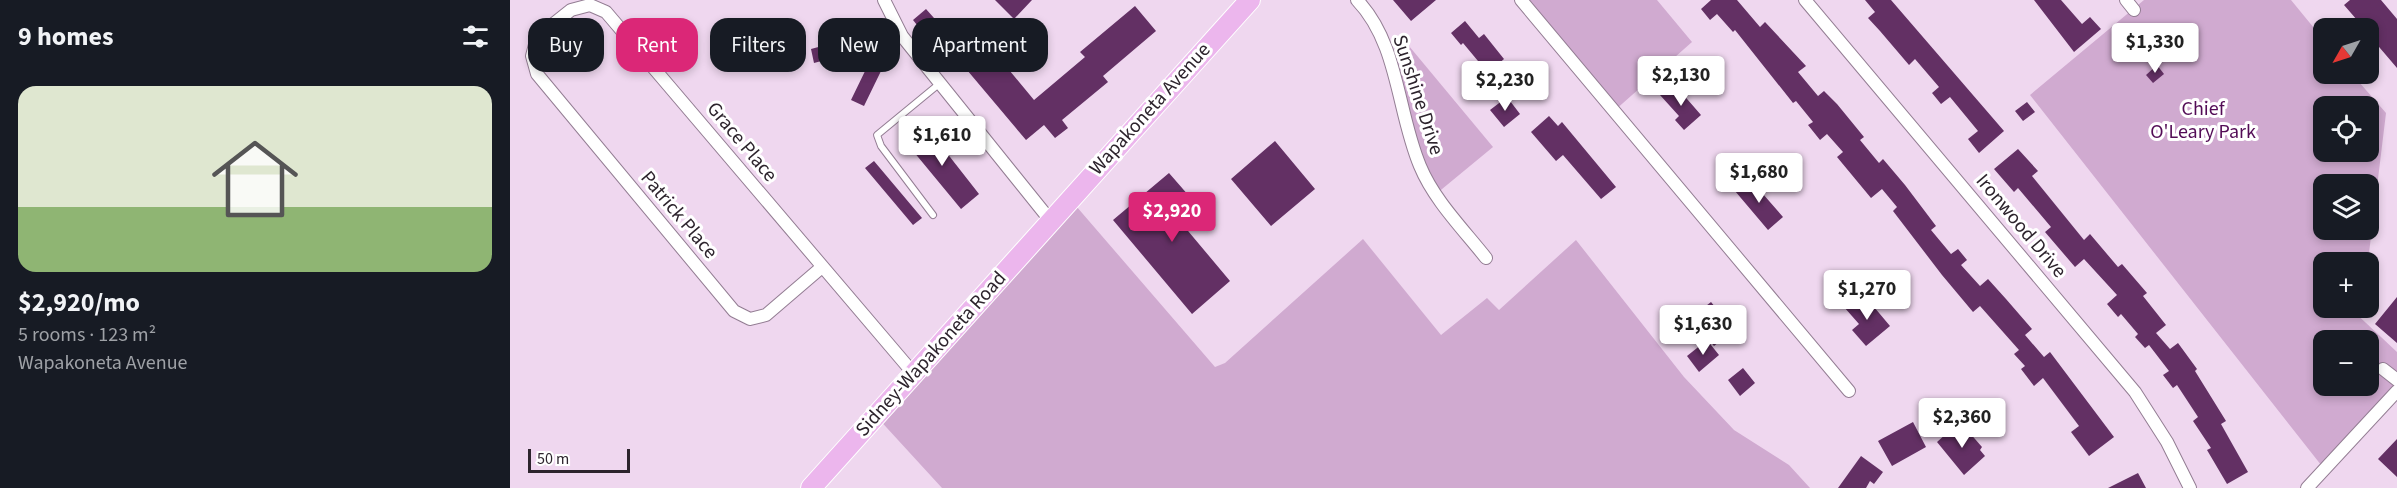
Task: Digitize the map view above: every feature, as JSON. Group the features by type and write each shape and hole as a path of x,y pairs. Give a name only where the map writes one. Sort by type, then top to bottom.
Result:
{"main road":[{"name":"Wapakoneta Avenue","path":"1050,220 1250,0"},
{"name":"Sidney-Wapakoneta Road","path":"811,488 1050,220"}],"street":[{"path":"884,0 902,36 1050,220"},
{"name":"Sunshine Drive","path":"1357,0 1370,13 1388,54 1418,163 1426,181 1486,258"},
{"path":"1521,0 1849,390"},
{"name":"Ironwood Drive","path":"1805,0 2135,392 2167,442 2190,488"},
{"name":"Grace Place","path":"561,18 571,10 590,5 606,12 914,374"},
{"name":"Patrick Place","path":"536,72 734,311 750,319 766,315 822,267"},
{"path":"2383,369 2397,380"},
{"path":"2307,488 2397,391"}],"lane":[{"path":"933,215 881,146 877,135 939,84"}],"green space":[{"path":"1521,0 1657,0 1692,42 1614,111"},
{"name":"Chief O'Leary Park","path":"2144,0 2291,0 2313,27 2313,84 2361,84 2371,96 2313,96 2313,162 2379,162 2379,105 2386,113 2379,174 2313,174 2313,240 2371,240 2369,252 2313,252 2313,318 2361,318 2374,330 2313,330 2313,396 2379,396 2379,335 2397,352 2397,391 2325,470 2030,95"},
{"path":"1409,46 1493,147 1436,194 1426,181 1388,54"},
{"path":"1070,199 1215,367 1225,363 1363,239 1441,335 1487,298 1499,310 1576,240 1684,377 1734,430 1789,465 1810,488 942,488 876,416"}],"building":[{"path":"995,0 1032,0 1015,18"},
{"path":"1393,0 1436,0 1411,21"},
{"path":"1711,0 1737,0 1760,27 1765,22 1806,66 1798,72 1818,96 1824,91 1837,104 1864,137 1860,140 1879,163 1883,159 1905,185 1936,226 1931,230 1951,254 1958,249 1967,260 1961,265 1980,286 1988,279 2032,329 2025,335 2044,357 2050,352 2114,437 2089,456 2071,432 2079,426 2043,378 2034,386 2021,369 2025,366 2014,354 2019,350 1980,306 1973,312 1893,211 1897,207 1882,189 1871,198 1837,157 1843,152 1827,134 1820,140 1808,125 1813,122 1796,101 1793,103 1735,30 1733,32 1717,14 1710,20 1701,9"},
{"path":"1865,0 1891,0 2004,131 1979,153 1968,139 1978,131 1950,97 1941,104 1932,93 1939,87 1915,59 1909,65 1868,18 1875,12"},
{"path":"2034,0 2061,0 2082,24 2090,17 2101,29 2074,52"},
{"path":"2350,0 2381,0 2397,19 2397,68 2379,47 2379,18 2355,18 2344,5"},
{"path":"1135,6 1156,31 1103,76 1108,82 1062,120 1068,128 1055,138 1044,125 1026,140 969,72 1011,72 1034,100 1085,57 1080,52"},
{"path":"926,9 934,18 915,18"},
{"path":"1465,21 1479,38 1484,34 1504,59 1488,73 1463,43 1461,45 1451,33"},
{"path":"818,47 818,62 814,63 811,49"},
{"path":"2157,65 2164,74 2153,83 2146,75"},
{"path":"865,72 881,72 864,106 851,100"},
{"path":"1674,84 1701,115 1684,130 1675,120 1679,116 1660,95"},
{"path":"1507,97 1520,114 1504,127 1490,110"},
{"path":"2027,102 2035,112 2023,121 2015,111"},
{"path":"1549,116 1558,126 1562,122 1616,187 1601,199 1563,155 1556,161 1531,132"},
{"path":"921,126 929,136 932,134 979,194 961,209 904,140"},
{"path":"1275,141 1315,189 1271,226 1231,179"},
{"path":"2018,149 2038,171 2032,176 2084,240 2090,234 2118,267 2122,264 2147,293 2143,296 2166,325 2156,333 2170,349 2178,343 2197,369 2195,371 2226,421 2221,424 2248,472 2227,484 2207,450 2211,448 2193,421 2198,417 2177,385 2173,388 2163,375 2169,371 2149,345 2145,348 2135,337 2138,334 2121,314 2118,317 2107,304 2117,295 2084,259 2075,267 2045,232 2051,227 2018,188 2014,192 1994,169"},
{"path":"874,161 922,218 913,225 865,168"},
{"path":"1169,173 1196,204 1178,219 1230,281 1192,314 1113,220"},
{"path":"1749,178 1783,217 1768,230 1735,191"},
{"path":"1857,296 1864,305 1869,301 1890,326 1866,346 1852,330 1859,324 1844,307"},
{"path":"2397,297 2397,343 2375,324"},
{"path":"1711,302 1734,330 1714,346 1700,329 1706,324 1697,313"},
{"path":"1707,340 1719,355 1699,372 1687,356"},
{"path":"1743,368 1755,383 1740,396 1728,380"},
{"path":"1913,422 1926,447 1892,466 1878,441"},
{"path":"1956,425 1964,434 1968,431 1982,447 1980,450 1985,456 1964,475 1937,442"},
{"path":"2397,439 2397,477 2378,459"},
{"path":"1861,456 1883,472 1874,484 1870,481 1866,488 1838,488"},
{"path":"2138,473 2146,488 2108,488"}]}
